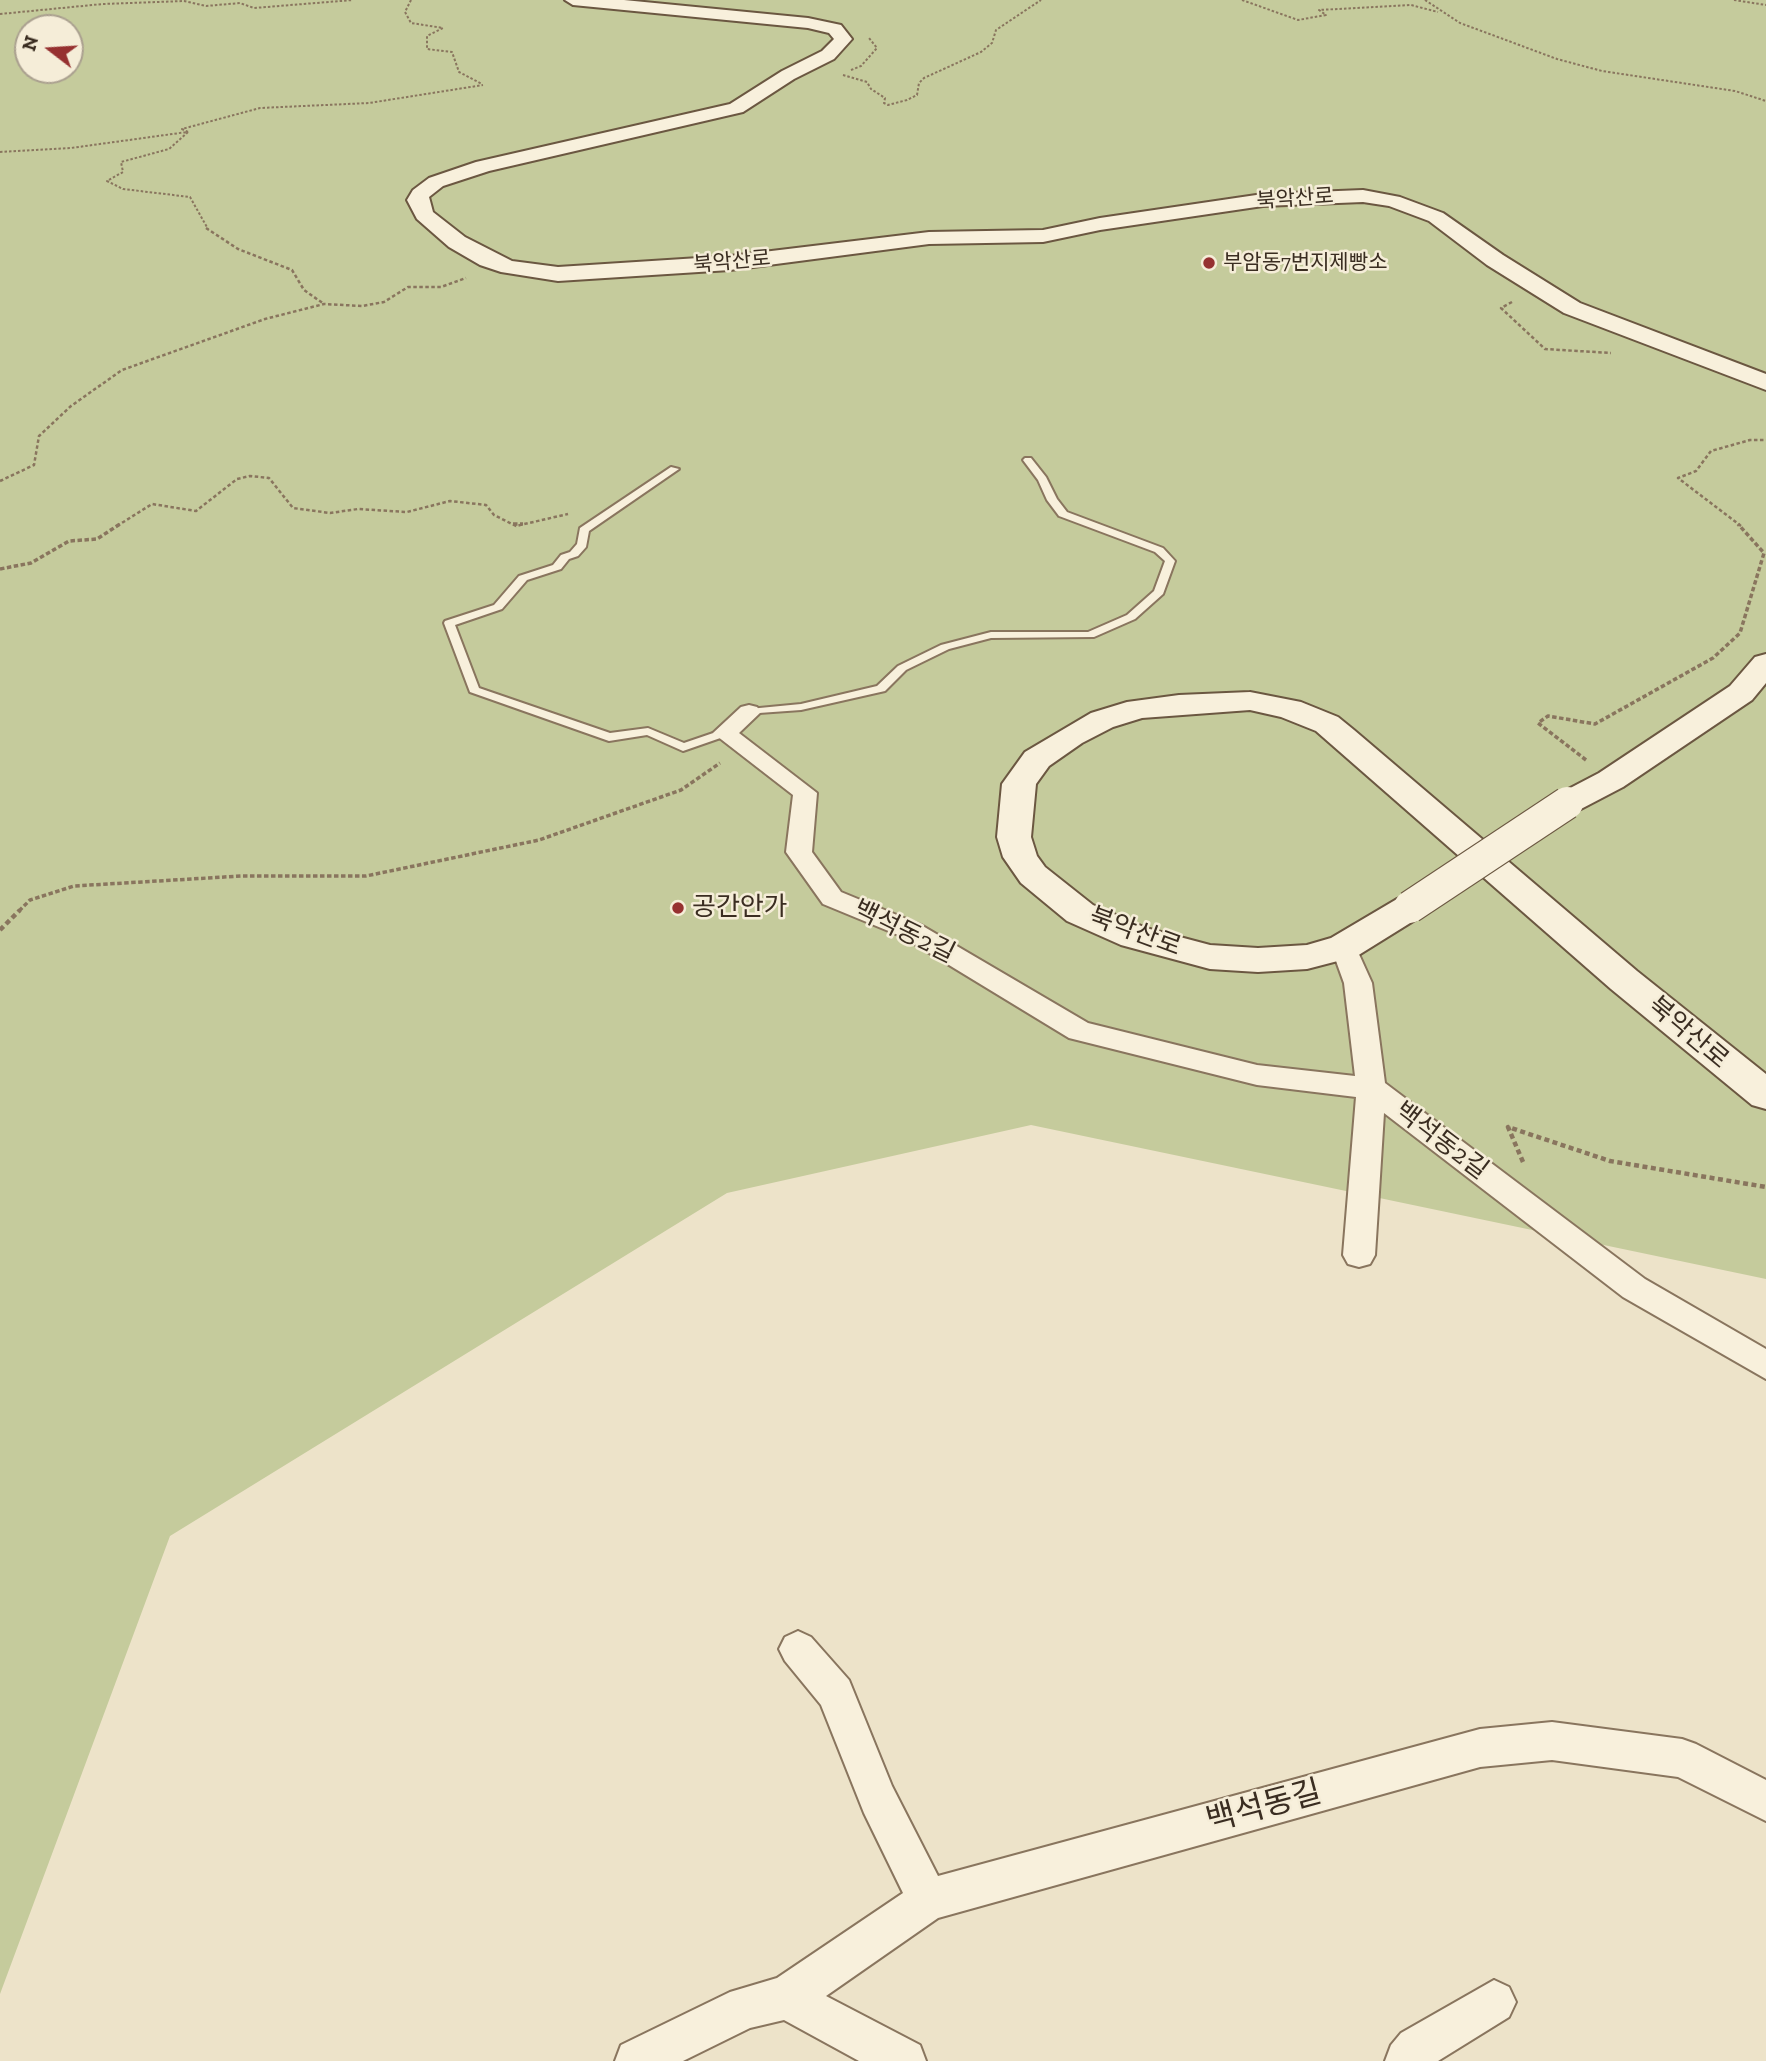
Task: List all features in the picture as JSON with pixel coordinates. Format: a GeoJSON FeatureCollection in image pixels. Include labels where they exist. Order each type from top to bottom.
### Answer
{"type":"FeatureCollection","features":[{"type":"Feature","properties":{"kind":"street","name":"북악산로"},"geometry":{"type":"LineString","coordinates":[[573,0],[808,23],[835,29],[844,39],[828,55],[788,75],[736,108],[483,166],[436,182],[420,194],[417,200],[424,215],[471,251],[509,267],[584,274],[792,257],[929,238],[1043,236],[1100,224],[1236,204],[1339,195],[1376,198],[1419,209],[1453,227],[1515,273],[1572,308],[1766,383]]}},
{"type":"Feature","properties":{"kind":"street","name":"북악산로"},"geometry":{"type":"LineString","coordinates":[[1766,663],[1741,693],[1611,780],[1567,803],[1410,907],[1344,947],[1307,957],[1258,960],[1210,957],[1170,948],[1106,927],[1055,895],[1033,876],[1020,856],[1014,837],[1015,802],[1019,784],[1037,759],[1071,736],[1102,720],[1138,709],[1250,701],[1302,714],[1327,724],[1376,763],[1625,980],[1766,1095]]}},
{"type":"Feature","properties":{"kind":"street"},"geometry":{"type":"LineString","coordinates":[[734,740],[749,712]]}},
{"type":"Feature","properties":{"kind":"street","name":"백석동2길"},"geometry":{"type":"LineString","coordinates":[[734,740],[805,793],[799,852],[832,898],[912,931],[1079,1031],[1257,1076],[1371,1088],[1634,1288],[1766,1365]]}},
{"type":"Feature","properties":{"kind":"street"},"geometry":{"type":"LineString","coordinates":[[1344,947],[1358,983],[1371,1088],[1359,1255]]}},
{"type":"Feature","properties":{"kind":"street"},"geometry":{"type":"LineString","coordinates":[[798,1649],[835,1693],[878,1799],[928,1900]]}},
{"type":"Feature","properties":{"kind":"street","name":"백석동길"},"geometry":{"type":"LineString","coordinates":[[637,2061],[745,2007],[786,1998],[928,1900],[1480,1748],[1552,1741],[1682,1758],[1766,1801]]}},
{"type":"Feature","properties":{"kind":"street"},"geometry":{"type":"LineString","coordinates":[[786,1998],[904,2061]]}},
{"type":"Feature","properties":{"kind":"street"},"geometry":{"type":"LineString","coordinates":[[1407,2061],[1417,2049],[1494,2002]]}},
{"type":"Feature","properties":{"kind":"lane"},"geometry":{"type":"LineString","coordinates":[[749,712],[801,707],[881,690],[902,668],[944,647],[991,635],[1090,635],[1131,617],[1158,592],[1170,561],[1159,550],[1063,513],[1028,460]]}},
{"type":"Feature","properties":{"kind":"lane"},"geometry":{"type":"LineString","coordinates":[[674,469],[584,530],[582,545],[574,554],[565,557],[557,567],[523,578],[498,607],[449,623],[474,690],[609,737],[648,731],[682,747],[734,740]]}},
{"type":"Feature","properties":{"kind":"path"},"geometry":{"type":"LineString","coordinates":[[0,14],[170,1],[206,6],[240,3],[254,8],[353,0]]}},
{"type":"Feature","properties":{"kind":"path"},"geometry":{"type":"LineString","coordinates":[[188,131],[182,129],[260,108],[369,103],[483,85],[459,72],[452,52],[427,49],[426,36],[443,28],[411,23],[405,12],[411,0]]}},
{"type":"Feature","properties":{"kind":"path"},"geometry":{"type":"LineString","coordinates":[[1242,0],[1298,20],[1326,15],[1320,10],[1411,5],[1441,13]]}},
{"type":"Feature","properties":{"kind":"path"},"geometry":{"type":"LineString","coordinates":[[1425,0],[1460,23],[1558,60],[1601,71],[1735,91],[1766,101]]}},
{"type":"Feature","properties":{"kind":"path"},"geometry":{"type":"LineString","coordinates":[[1734,0],[1766,5]]}},
{"type":"Feature","properties":{"kind":"path"},"geometry":{"type":"LineString","coordinates":[[0,152],[71,148],[188,131]]}},
{"type":"Feature","properties":{"kind":"path"},"geometry":{"type":"LineString","coordinates":[[188,131],[169,149],[121,162],[123,172],[107,181],[123,189],[190,197],[205,228],[238,249],[292,270],[304,290],[324,304]]}},
{"type":"Feature","properties":{"kind":"path"},"geometry":{"type":"LineString","coordinates":[[1515,273],[1518,298],[1502,308],[1545,349]]}},
{"type":"Feature","properties":{"kind":"path"},"geometry":{"type":"LineString","coordinates":[[0,481],[34,465],[39,436],[71,406],[122,370],[265,319],[324,304],[362,306],[384,302],[408,287],[441,287]]}},
{"type":"Feature","properties":{"kind":"path"},"geometry":{"type":"LineString","coordinates":[[1561,741],[1538,723],[1548,716],[1595,724],[1713,658],[1740,633],[1764,553],[1742,527],[1678,478],[1696,471],[1711,451],[1750,440],[1766,440]]}},
{"type":"Feature","properties":{"kind":"path"},"geometry":{"type":"LineString","coordinates":[[0,569],[31,563],[69,541],[97,539],[152,504],[164,503],[197,511],[237,479],[250,476],[269,478],[293,508],[330,513],[358,509],[407,512],[450,501],[486,505],[494,515],[516,526],[565,513],[604,516]]}},
{"type":"Feature","properties":{"kind":"path"},"geometry":{"type":"LineString","coordinates":[[0,930],[30,900],[74,886],[241,876],[366,876],[539,840],[681,790],[734,740]]}},
{"type":"Feature","properties":{"kind":"path"},"geometry":{"type":"LineString","coordinates":[[1511,1156],[1523,1162],[1508,1127],[1610,1161],[1766,1187]]}},
{"type":"Feature","properties":{"kind":"green space"},"geometry":{"type":"Polygon","coordinates":[[[0,0],[1766,0],[1766,1279],[1031,1125],[727,1193],[170,1536],[0,1994],[0,0]]]}},
{"type":"Feature","properties":{"kind":"place","name":"부암동7번지제빵소"},"geometry":{"type":"Point","coordinates":[1209,263]}},
{"type":"Feature","properties":{"kind":"place","name":"공간안가"},"geometry":{"type":"Point","coordinates":[678,908]}}]}
